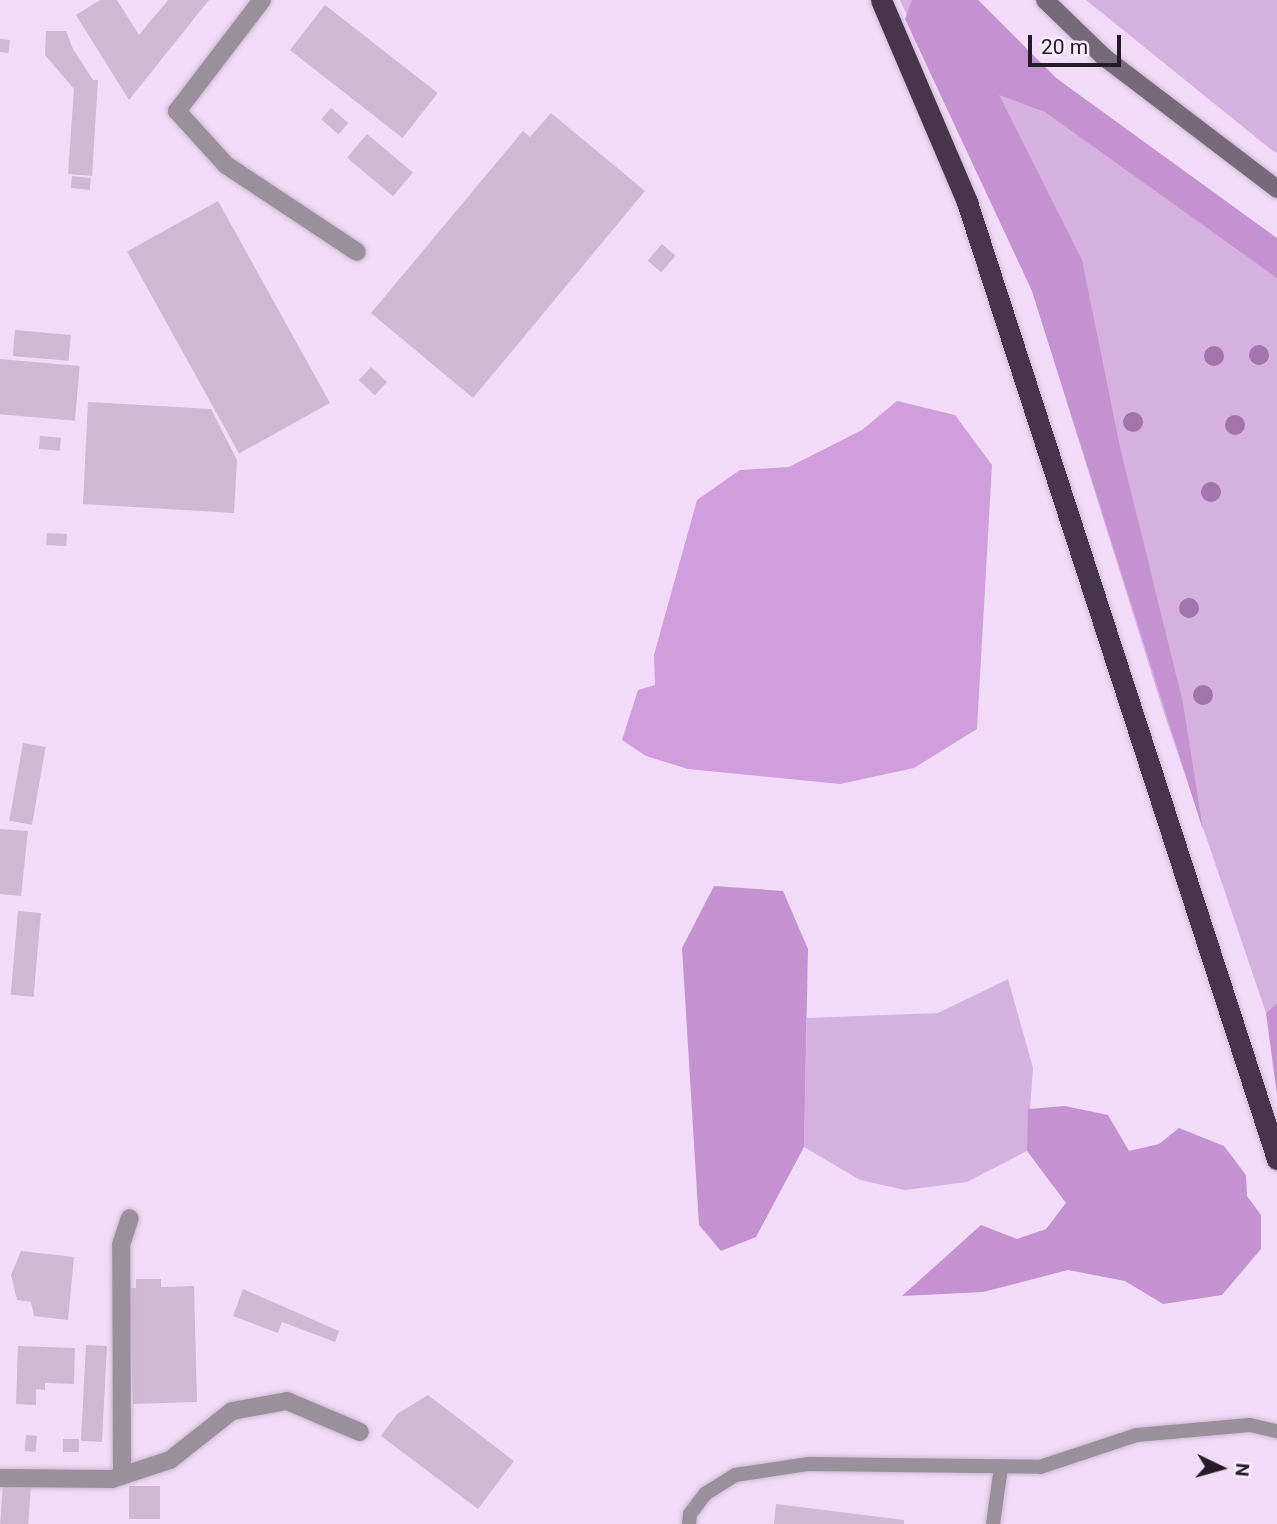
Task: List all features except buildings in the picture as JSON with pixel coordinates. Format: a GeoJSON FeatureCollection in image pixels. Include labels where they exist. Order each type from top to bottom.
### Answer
{"type":"FeatureCollection","features":[{"type":"Feature","properties":{"kind":"highway"},"geometry":{"type":"LineString","coordinates":[[881,0],[967,202],[1277,1159]]}},
{"type":"Feature","properties":{"kind":"main road"},"geometry":{"type":"LineString","coordinates":[[1045,0],[1104,57],[1277,189]]}},
{"type":"Feature","properties":{"kind":"street"},"geometry":{"type":"LineString","coordinates":[[262,0],[177,111],[226,165],[357,252]]}},
{"type":"Feature","properties":{"kind":"street"},"geometry":{"type":"LineString","coordinates":[[122,1476],[121,1245],[130,1218]]}},
{"type":"Feature","properties":{"kind":"street"},"geometry":{"type":"LineString","coordinates":[[0,1478],[122,1476],[170,1460],[232,1411],[287,1401],[360,1432]]}},
{"type":"Feature","properties":{"kind":"lane"},"geometry":{"type":"LineString","coordinates":[[689,1524],[690,1514],[705,1494],[735,1475],[809,1464],[1040,1467],[1137,1435],[1250,1425],[1277,1431]]}},
{"type":"Feature","properties":{"kind":"lane"},"geometry":{"type":"LineString","coordinates":[[993,1524],[1001,1467]]}},
{"type":"Feature","properties":{"kind":"shaded area"},"geometry":{"type":"Polygon","coordinates":[[[900,0],[978,0],[1056,78],[1277,240],[1277,1003],[1266,1013],[1163,710],[1032,291],[900,0]]]}},
{"type":"Feature","properties":{"kind":"shaded area"},"geometry":{"type":"Polygon","coordinates":[[[912,0],[978,0],[1056,78],[1277,238],[1277,278],[1045,112],[999,95],[1082,260],[1120,447],[1183,703],[1203,830],[1032,291],[905,19],[912,0]]]}},
{"type":"Feature","properties":{"kind":"shaded area"},"geometry":{"type":"Polygon","coordinates":[[[1086,0],[1277,0],[1277,153],[1273,151],[1086,0]]]}},
{"type":"Feature","properties":{"kind":"shaded area"},"geometry":{"type":"Polygon","coordinates":[[[897,401],[955,415],[992,465],[977,729],[914,768],[840,784],[688,769],[646,756],[622,740],[638,690],[655,685],[654,655],[697,500],[740,470],[789,467],[862,430],[897,401]]]}},
{"type":"Feature","properties":{"kind":"shaded area"},"geometry":{"type":"Polygon","coordinates":[[[714,886],[783,891],[808,949],[804,1147],[756,1237],[721,1251],[699,1225],[682,948],[714,886]]]}},
{"type":"Feature","properties":{"kind":"shaded area"},"geometry":{"type":"Polygon","coordinates":[[[1008,979],[1033,1068],[1027,1151],[967,1182],[905,1190],[860,1180],[804,1147],[807,1018],[938,1013],[1008,979]]]}},
{"type":"Feature","properties":{"kind":"shaded area"},"geometry":{"type":"Polygon","coordinates":[[[1277,1003],[1277,1095],[1266,1013],[1277,1003]]]}},
{"type":"Feature","properties":{"kind":"shaded area"},"geometry":{"type":"Polygon","coordinates":[[[1065,1106],[1108,1115],[1129,1151],[1159,1144],[1179,1128],[1224,1146],[1246,1175],[1247,1196],[1261,1215],[1261,1249],[1222,1295],[1163,1304],[1125,1281],[1068,1270],[983,1292],[902,1296],[981,1225],[1017,1239],[1046,1229],[1066,1203],[1027,1151],[1028,1109],[1065,1106]]]}}]}
